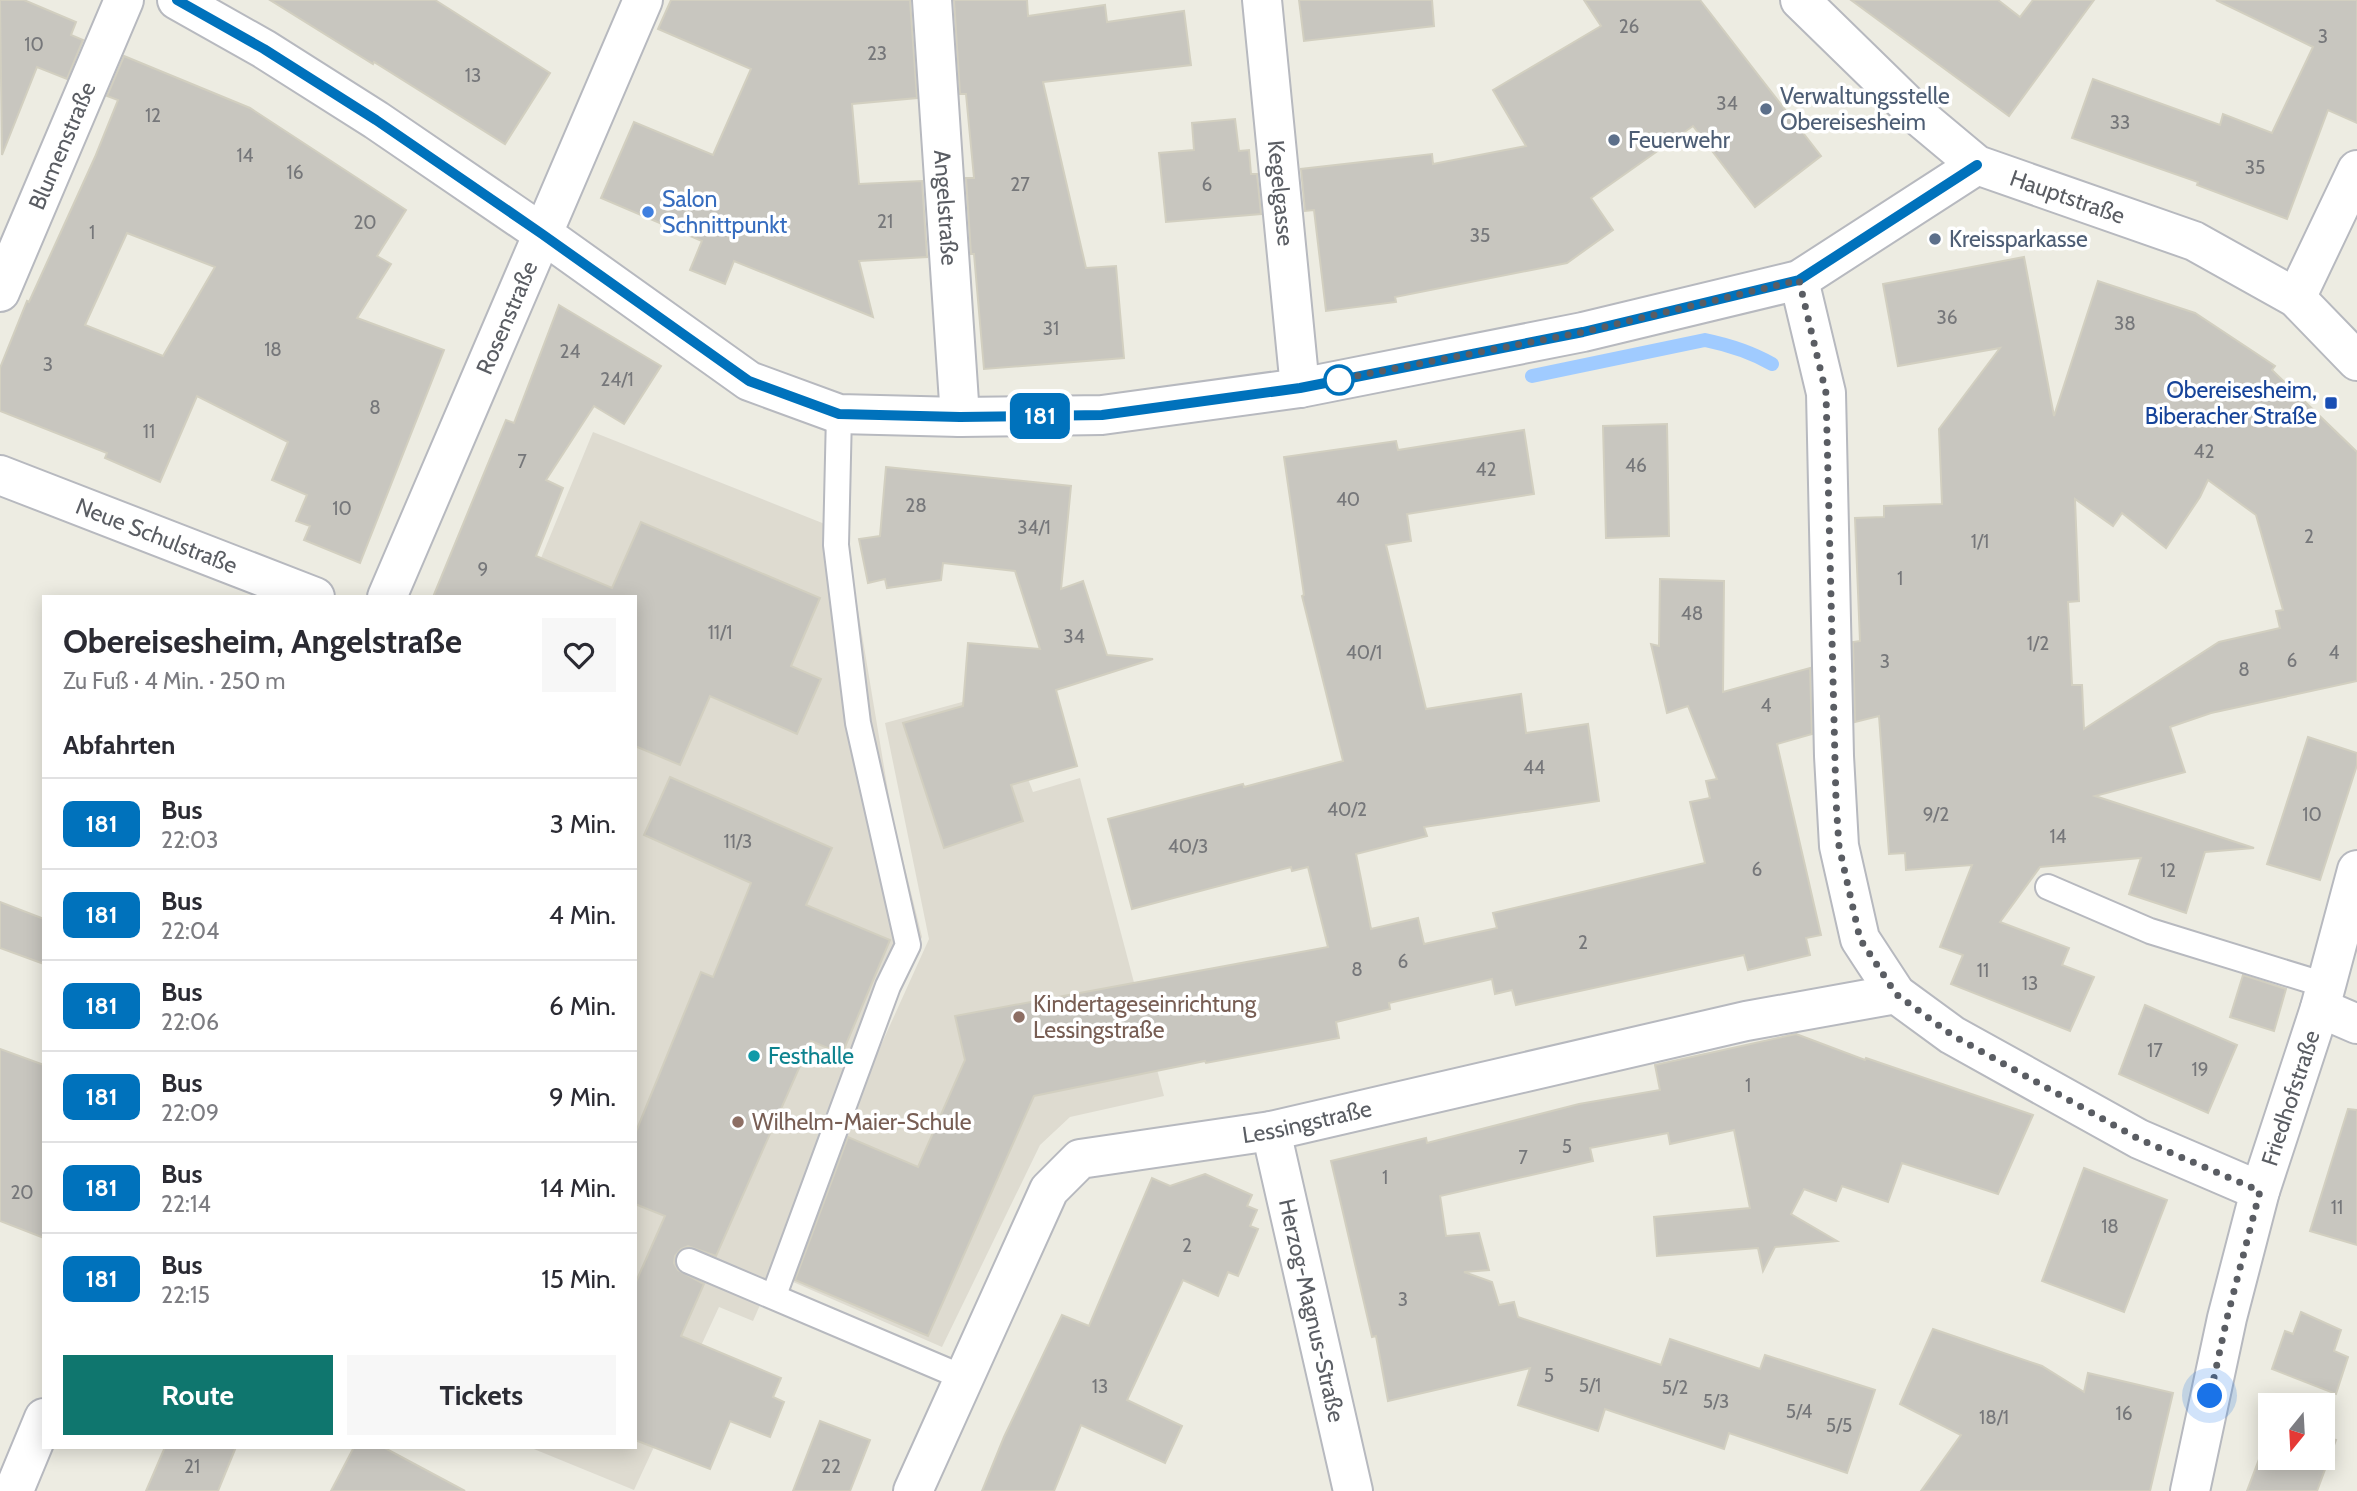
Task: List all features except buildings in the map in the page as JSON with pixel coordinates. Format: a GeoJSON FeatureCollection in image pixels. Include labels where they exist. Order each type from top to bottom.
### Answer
{"type":"FeatureCollection","features":[{"type":"Feature","properties":{"kind":"street","name":"Blumenstraße"},"geometry":{"type":"LineString","coordinates":[[0,292],[124,0]]}},
{"type":"Feature","properties":{"kind":"street"},"geometry":{"type":"LineString","coordinates":[[177,0],[264,49],[365,113],[749,381],[839,414],[960,417],[1102,415],[1300,388],[1583,332],[1799,280],[1977,165]]}},
{"type":"Feature","properties":{"kind":"street","name":"Rosenstraße"},"geometry":{"type":"LineString","coordinates":[[388,595],[643,0]]}},
{"type":"Feature","properties":{"kind":"street","name":"Angelstraße"},"geometry":{"type":"LineString","coordinates":[[932,0],[960,417]]}},
{"type":"Feature","properties":{"kind":"street","name":"Kegelgasse"},"geometry":{"type":"LineString","coordinates":[[1262,0],[1300,388]]}},
{"type":"Feature","properties":{"kind":"street","name":"Hauptstraße"},"geometry":{"type":"LineString","coordinates":[[1812,4],[1922,119],[1977,165],[2194,241],[2296,298],[2357,360]]}},
{"type":"Feature","properties":{"kind":"street"},"geometry":{"type":"LineString","coordinates":[[2296,298],[2357,170]]}},
{"type":"Feature","properties":{"kind":"street"},"geometry":{"type":"LineString","coordinates":[[1799,280],[1826,393],[1834,756],[1839,846],[1860,939],[1896,994],[1952,1035],[2139,1139],[2260,1191]]}},
{"type":"Feature","properties":{"kind":"street","name":"Neue Schulstraße"},"geometry":{"type":"LineString","coordinates":[[0,475],[310,595]]}},
{"type":"Feature","properties":{"kind":"street","name":"Friedhofstraße"},"geometry":{"type":"LineString","coordinates":[[2190,1491],[2227,1318],[2260,1191],[2322,996],[2357,870]]}},
{"type":"Feature","properties":{"kind":"street","name":"Lessingstraße"},"geometry":{"type":"LineString","coordinates":[[913,1491],[962,1377],[1049,1190],[1080,1159],[1271,1131],[1746,1021],[1896,994]]}},
{"type":"Feature","properties":{"kind":"street"},"geometry":{"type":"LineString","coordinates":[[2322,996],[2357,1024]]}},
{"type":"Feature","properties":{"kind":"street","name":"Herzog-Magnus-Straße"},"geometry":{"type":"LineString","coordinates":[[1271,1131],[1353,1491]]}},
{"type":"Feature","properties":{"kind":"street"},"geometry":{"type":"LineString","coordinates":[[12,1487],[42,1422]]}},
{"type":"Feature","properties":{"kind":"lane"},"geometry":{"type":"LineString","coordinates":[[774,1295],[888,986],[908,945],[859,723],[836,545],[839,414]]}},
{"type":"Feature","properties":{"kind":"lane"},"geometry":{"type":"LineString","coordinates":[[2048,887],[2150,931],[2322,996]]}},
{"type":"Feature","properties":{"kind":"lane"},"geometry":{"type":"LineString","coordinates":[[689,1261],[962,1377]]}},
{"type":"Feature","properties":{"kind":"shaded area","name":"Wilhelm-Maier-Schule"},"geometry":{"type":"Polygon","coordinates":[[[593,432],[845,532],[892,815],[922,937],[753,1321],[719,1307],[634,1490],[534,1449],[637,1449],[637,595],[526,595],[593,432]]]}},
{"type":"Feature","properties":{"kind":"shaded area","name":"Kindertageseinrichtung Lessingstraße"},"geometry":{"type":"Polygon","coordinates":[[[995,693],[1033,792],[1080,778],[1164,1096],[1070,1117],[1040,1145],[942,1347],[777,1275],[929,939],[885,723],[995,693]]]}},
{"type":"Feature","properties":{"kind":"waterway"},"geometry":{"type":"LineString","coordinates":[[1532,376],[1705,340],[1740,349],[1772,364]]}},
{"type":"Feature","properties":{"kind":"bus line","name":"181"},"geometry":{"type":"LineString","coordinates":[[177,0],[264,49],[376,120],[749,381],[839,414],[960,417],[1102,415],[1300,388],[1583,332],[1799,280],[1977,165]]}},
{"type":"Feature","properties":{"kind":"place","name":"Verwaltungsstelle Obereisesheim"},"geometry":{"type":"Point","coordinates":[1766,109]}},
{"type":"Feature","properties":{"kind":"place","name":"Feuerwehr"},"geometry":{"type":"Point","coordinates":[1614,140]}},
{"type":"Feature","properties":{"kind":"place","name":"Salon Schnittpunkt"},"geometry":{"type":"Point","coordinates":[648,212]}},
{"type":"Feature","properties":{"kind":"place","name":"Kreissparkasse"},"geometry":{"type":"Point","coordinates":[1935,239]}},
{"type":"Feature","properties":{"kind":"place","name":"Obereisesheim, Biberacher Straße"},"geometry":{"type":"Point","coordinates":[2331,403]}},
{"type":"Feature","properties":{"kind":"place","name":"Kindertageseinrichtung Lessingstraße"},"geometry":{"type":"Point","coordinates":[1019,1017]}},
{"type":"Feature","properties":{"kind":"place","name":"Festhalle"},"geometry":{"type":"Point","coordinates":[754,1056]}},
{"type":"Feature","properties":{"kind":"place","name":"Wilhelm-Maier-Schule"},"geometry":{"type":"Point","coordinates":[738,1122]}},
{"type":"Feature","properties":{"kind":"route"},"geometry":{"type":"LineString","coordinates":[[1339,380],[1336,380],[1583,332],[1799,280],[1826,393],[1836,801],[1839,846],[1860,939],[1896,994],[1952,1035],[2139,1139],[2260,1191],[2210,1396]]}}]}
